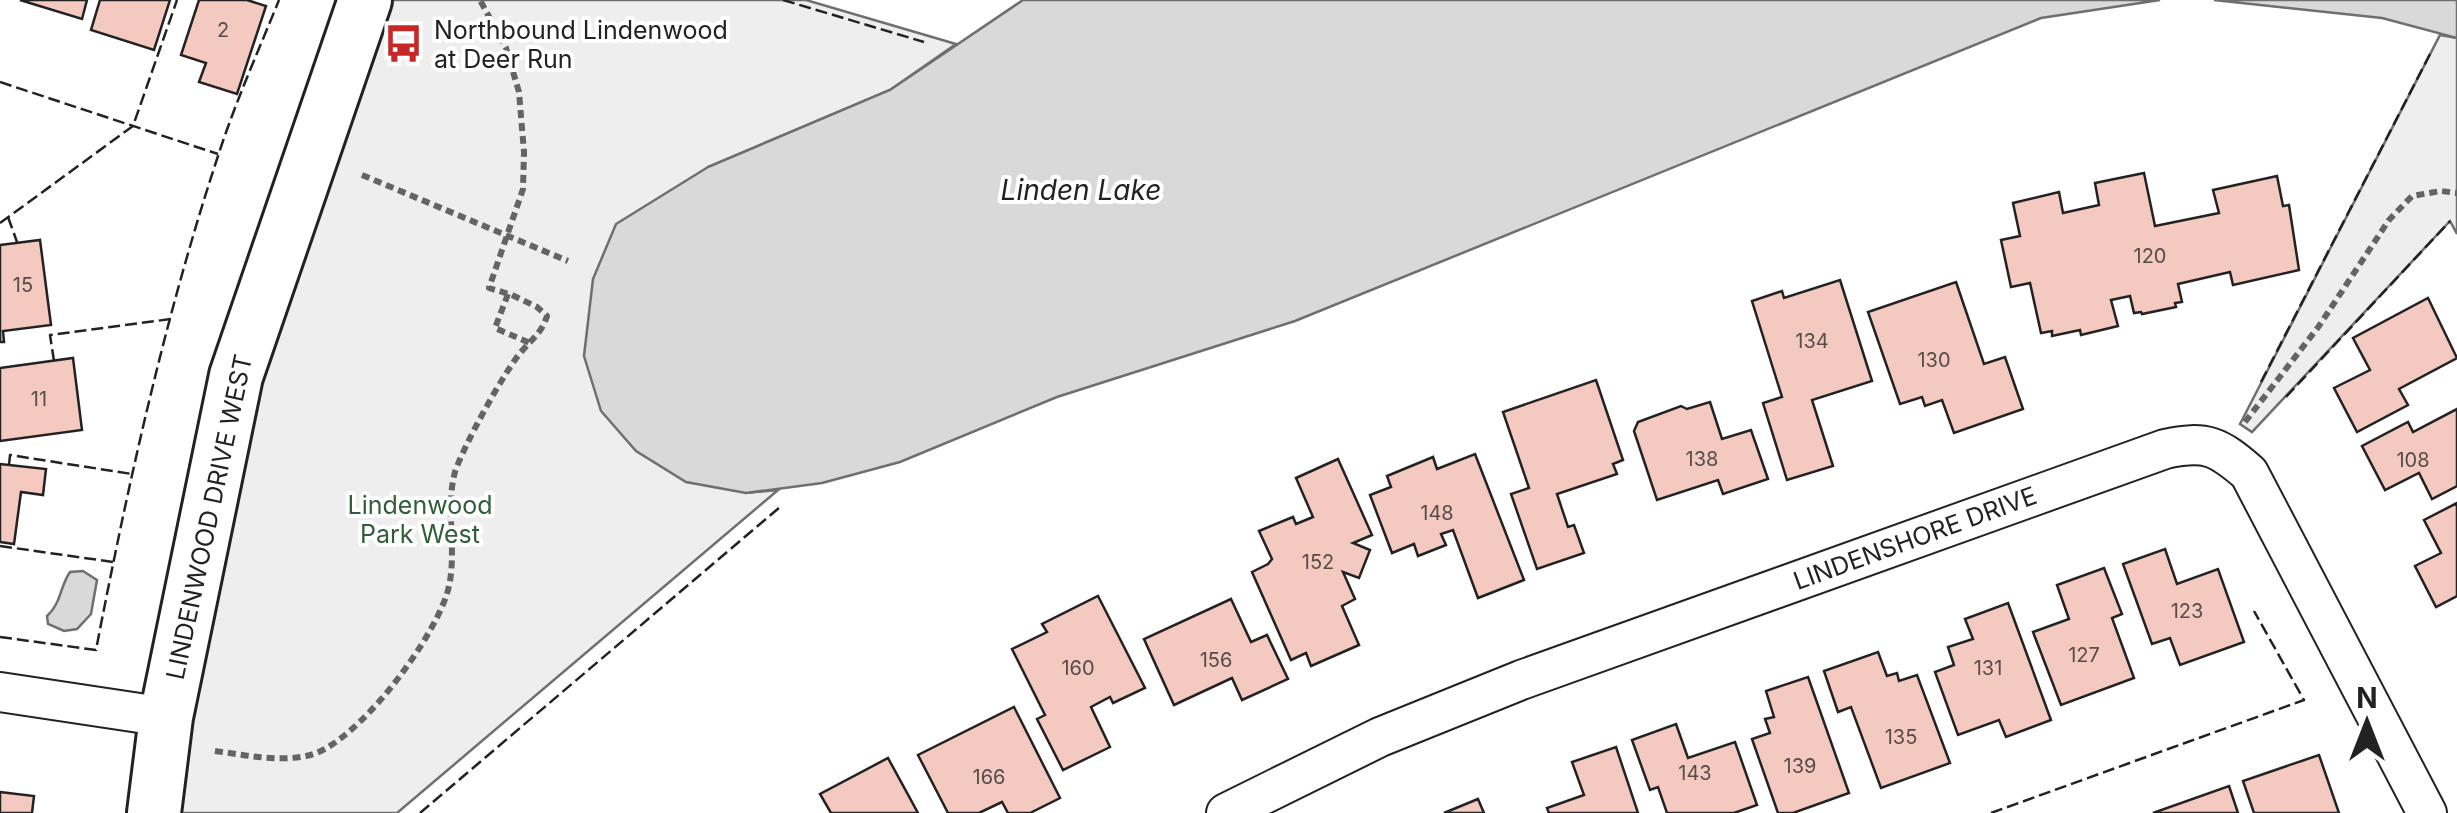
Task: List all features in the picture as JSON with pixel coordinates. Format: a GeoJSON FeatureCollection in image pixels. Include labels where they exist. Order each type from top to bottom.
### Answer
{"type":"FeatureCollection","features":[{"type":"Feature","properties":{"kind":"street","name":"LINDENWOOD DRIVE WEST"},"geometry":{"type":"LineString","coordinates":[[154,813],[166,716],[236,376],[365,0]]}},
{"type":"Feature","properties":{"kind":"street","name":"LINDENSHORE DRIVE"},"geometry":{"type":"LineString","coordinates":[[1226,813],[1380,737],[1521,680],[2165,449],[2194,443],[2223,450]]}},
{"type":"Feature","properties":{"kind":"street"},"geometry":{"type":"LineString","coordinates":[[2223,450],[2250,473],[2427,813]]}},
{"type":"Feature","properties":{"kind":"street"},"geometry":{"type":"LineString","coordinates":[[0,692],[166,716]]}},
{"type":"Feature","properties":{"kind":"path"},"geometry":{"type":"LineString","coordinates":[[215,752],[268,758],[308,756],[334,745],[353,731],[424,642],[449,587],[454,475],[466,445],[520,352],[542,333],[547,316],[537,307],[489,288],[523,189],[524,152],[519,92],[506,48],[480,0]]}},
{"type":"Feature","properties":{"kind":"path"},"geometry":{"type":"LineString","coordinates":[[362,176],[568,261]]}},
{"type":"Feature","properties":{"kind":"path"},"geometry":{"type":"LineString","coordinates":[[2223,450],[2320,326],[2389,220],[2412,196],[2441,191],[2457,193]]}},
{"type":"Feature","properties":{"kind":"path"},"geometry":{"type":"LineString","coordinates":[[508,294],[495,328],[531,343]]}},
{"type":"Feature","properties":{"kind":"green space","name":"Lindenwood Park West"},"geometry":{"type":"Polygon","coordinates":[[[365,0],[806,0],[956,44],[890,90],[708,167],[746,493],[778,490],[397,813],[154,813],[166,717],[365,0]]]}},
{"type":"Feature","properties":{"kind":"green space"},"geometry":{"type":"Polygon","coordinates":[[[2440,35],[2457,38],[2457,234],[2450,221],[2252,432],[2240,424],[2440,35]]]}},
{"type":"Feature","properties":{"kind":"water","name":"Linden Lake"},"geometry":{"type":"Polygon","coordinates":[[[1023,0],[2160,0],[2041,18],[1295,321],[1057,397],[900,462],[822,483],[746,493],[686,482],[636,451],[601,411],[584,356],[593,279],[616,224],[708,167],[890,90],[1023,0]]]}},
{"type":"Feature","properties":{"kind":"water"},"geometry":{"type":"Polygon","coordinates":[[[2214,0],[2457,0],[2457,38],[2382,18],[2214,0]]]}},
{"type":"Feature","properties":{"kind":"water"},"geometry":{"type":"Polygon","coordinates":[[[83,571],[97,580],[91,614],[77,629],[64,631],[48,624],[47,616],[70,572],[83,571]]]}},
{"type":"Feature","properties":{"kind":"building"},"geometry":{"type":"Polygon","coordinates":[[[20,0],[87,0],[82,19],[20,0]]]}},
{"type":"Feature","properties":{"kind":"building"},"geometry":{"type":"Polygon","coordinates":[[[100,0],[170,0],[154,50],[91,30],[100,0]]]}},
{"type":"Feature","properties":{"kind":"building"},"geometry":{"type":"Polygon","coordinates":[[[199,0],[247,0],[266,6],[237,94],[199,82],[206,63],[181,55],[199,0]]]}},
{"type":"Feature","properties":{"kind":"building"},"geometry":{"type":"Polygon","coordinates":[[[2144,173],[2155,226],[2219,213],[2213,190],[2277,176],[2283,206],[2289,205],[2299,270],[2233,285],[2230,272],[2178,284],[2182,302],[2175,303],[2176,307],[2142,314],[2134,313],[2130,296],[2111,300],[2118,326],[2081,335],[2080,330],[2052,336],[2052,331],[2041,333],[2030,283],[2011,287],[2001,240],[2020,236],[2013,203],[2059,192],[2063,213],[2099,205],[2095,183],[2144,173]]]}},
{"type":"Feature","properties":{"kind":"building"},"geometry":{"type":"Polygon","coordinates":[[[40,240],[51,325],[3,331],[4,342],[0,342],[0,245],[40,240]]]}},
{"type":"Feature","properties":{"kind":"building"},"geometry":{"type":"Polygon","coordinates":[[[1840,280],[1872,381],[1812,400],[1833,466],[1787,480],[1763,403],[1782,397],[1752,301],[1782,291],[1784,298],[1840,280]]]}},
{"type":"Feature","properties":{"kind":"building"},"geometry":{"type":"Polygon","coordinates":[[[1956,282],[1984,364],[2005,357],[2023,409],[1954,433],[1942,400],[1925,406],[1922,397],[1900,404],[1868,312],[1956,282]]]}},
{"type":"Feature","properties":{"kind":"building"},"geometry":{"type":"Polygon","coordinates":[[[2428,298],[2457,358],[2399,389],[2408,405],[2357,432],[2334,388],[2370,370],[2353,338],[2428,298]]]}},
{"type":"Feature","properties":{"kind":"building"},"geometry":{"type":"Polygon","coordinates":[[[73,358],[82,430],[0,441],[0,368],[73,358]]]}},
{"type":"Feature","properties":{"kind":"building"},"geometry":{"type":"Polygon","coordinates":[[[1596,380],[1623,460],[1613,464],[1617,474],[1557,494],[1568,527],[1574,525],[1584,553],[1537,569],[1511,494],[1529,488],[1503,412],[1596,380]]]}},
{"type":"Feature","properties":{"kind":"building"},"geometry":{"type":"Polygon","coordinates":[[[1710,402],[1722,439],[1751,430],[1768,479],[1723,494],[1718,480],[1657,500],[1634,431],[1638,422],[1681,406],[1687,409],[1710,402]]]}},
{"type":"Feature","properties":{"kind":"building"},"geometry":{"type":"Polygon","coordinates":[[[2457,409],[2457,486],[2432,499],[2419,473],[2385,490],[2362,446],[2408,422],[2413,432],[2457,409]]]}},
{"type":"Feature","properties":{"kind":"building"},"geometry":{"type":"Polygon","coordinates":[[[1475,454],[1524,580],[1478,598],[1453,530],[1441,534],[1446,545],[1418,556],[1414,544],[1392,553],[1370,495],[1391,487],[1387,476],[1433,457],[1437,469],[1475,454]]]}},
{"type":"Feature","properties":{"kind":"building"},"geometry":{"type":"Polygon","coordinates":[[[1338,459],[1372,535],[1353,543],[1370,550],[1359,578],[1343,572],[1355,599],[1342,606],[1359,645],[1311,666],[1306,653],[1291,660],[1252,572],[1272,559],[1259,531],[1293,517],[1296,524],[1313,517],[1296,478],[1338,459]]]}},
{"type":"Feature","properties":{"kind":"building"},"geometry":{"type":"Polygon","coordinates":[[[0,464],[46,469],[43,495],[21,492],[14,544],[0,542],[0,464]]]}},
{"type":"Feature","properties":{"kind":"building"},"geometry":{"type":"Polygon","coordinates":[[[2457,503],[2457,596],[2436,607],[2415,566],[2441,553],[2424,520],[2457,503]]]}},
{"type":"Feature","properties":{"kind":"building"},"geometry":{"type":"Polygon","coordinates":[[[2165,549],[2177,584],[2218,569],[2244,642],[2180,665],[2170,638],[2152,644],[2123,564],[2165,549]]]}},
{"type":"Feature","properties":{"kind":"building"},"geometry":{"type":"Polygon","coordinates":[[[2104,568],[2122,614],[2112,618],[2134,678],[2061,705],[2033,632],[2069,619],[2057,585],[2104,568]]]}},
{"type":"Feature","properties":{"kind":"building"},"geometry":{"type":"Polygon","coordinates":[[[1098,596],[1145,688],[1113,703],[1110,697],[1091,707],[1110,747],[1063,770],[1037,719],[1045,715],[1012,649],[1047,632],[1042,624],[1098,596]]]}},
{"type":"Feature","properties":{"kind":"building"},"geometry":{"type":"Polygon","coordinates":[[[1231,599],[1251,642],[1267,635],[1288,679],[1242,700],[1232,678],[1174,705],[1144,639],[1231,599]]]}},
{"type":"Feature","properties":{"kind":"building"},"geometry":{"type":"Polygon","coordinates":[[[2008,603],[2051,720],[2006,737],[1999,720],[1958,735],[1935,672],[1954,665],[1948,647],[1973,639],[1965,619],[2008,603]]]}},
{"type":"Feature","properties":{"kind":"building"},"geometry":{"type":"Polygon","coordinates":[[[1878,652],[1887,676],[1897,673],[1899,681],[1917,675],[1950,763],[1881,788],[1851,707],[1838,712],[1824,671],[1878,652]]]}},
{"type":"Feature","properties":{"kind":"building"},"geometry":{"type":"Polygon","coordinates":[[[1808,677],[1849,793],[1793,813],[1778,813],[1752,739],[1770,733],[1765,719],[1774,717],[1766,691],[1808,677]]]}},
{"type":"Feature","properties":{"kind":"building"},"geometry":{"type":"Polygon","coordinates":[[[1014,707],[1060,798],[1030,813],[1008,813],[1002,802],[979,813],[948,813],[918,755],[1014,707]]]}},
{"type":"Feature","properties":{"kind":"building"},"geometry":{"type":"Polygon","coordinates":[[[1676,724],[1688,758],[1735,742],[1757,805],[1734,813],[1667,813],[1658,787],[1650,790],[1632,740],[1676,724]]]}},
{"type":"Feature","properties":{"kind":"building"},"geometry":{"type":"Polygon","coordinates":[[[1616,747],[1638,813],[1549,813],[1547,808],[1584,795],[1572,762],[1616,747]]]}},
{"type":"Feature","properties":{"kind":"building"},"geometry":{"type":"Polygon","coordinates":[[[2319,755],[2339,813],[2254,813],[2243,781],[2319,755]]]}},
{"type":"Feature","properties":{"kind":"building"},"geometry":{"type":"Polygon","coordinates":[[[888,758],[918,813],[831,813],[820,794],[888,758]]]}},
{"type":"Feature","properties":{"kind":"building"},"geometry":{"type":"Polygon","coordinates":[[[2229,786],[2238,813],[2153,813],[2229,786]]]}},
{"type":"Feature","properties":{"kind":"building"},"geometry":{"type":"Polygon","coordinates":[[[0,792],[34,796],[32,813],[0,813],[0,792]]]}},
{"type":"Feature","properties":{"kind":"building"},"geometry":{"type":"Polygon","coordinates":[[[1478,799],[1484,813],[1444,813],[1478,799]]]}},
{"type":"Feature","properties":{"kind":"fence"},"geometry":{"type":"LineString","coordinates":[[0,223],[133,126],[177,0]]}},
{"type":"Feature","properties":{"kind":"fence"},"geometry":{"type":"LineString","coordinates":[[0,637],[96,650],[135,463],[181,278],[225,136],[279,0]]}},
{"type":"Feature","properties":{"kind":"fence"},"geometry":{"type":"LineString","coordinates":[[783,0],[924,42]]}},
{"type":"Feature","properties":{"kind":"fence"},"geometry":{"type":"LineString","coordinates":[[2261,382],[2430,54]]}},
{"type":"Feature","properties":{"kind":"fence"},"geometry":{"type":"LineString","coordinates":[[0,82],[218,154]]}},
{"type":"Feature","properties":{"kind":"fence"},"geometry":{"type":"LineString","coordinates":[[8,217],[17,242]]}},
{"type":"Feature","properties":{"kind":"fence"},"geometry":{"type":"LineString","coordinates":[[2286,397],[2450,221]]}},
{"type":"Feature","properties":{"kind":"fence"},"geometry":{"type":"LineString","coordinates":[[54,361],[50,335],[171,319]]}},
{"type":"Feature","properties":{"kind":"fence"},"geometry":{"type":"LineString","coordinates":[[9,465],[10,455],[132,474]]}},
{"type":"Feature","properties":{"kind":"fence"},"geometry":{"type":"LineString","coordinates":[[420,813],[780,507]]}},
{"type":"Feature","properties":{"kind":"fence"},"geometry":{"type":"LineString","coordinates":[[0,546],[113,562]]}},
{"type":"Feature","properties":{"kind":"fence"},"geometry":{"type":"LineString","coordinates":[[1991,813],[2304,700],[2254,611]]}},
{"type":"Feature","properties":{"kind":"place","name":"Northbound Lindenwood at Deer Run"},"geometry":{"type":"Point","coordinates":[404,44]}}]}
